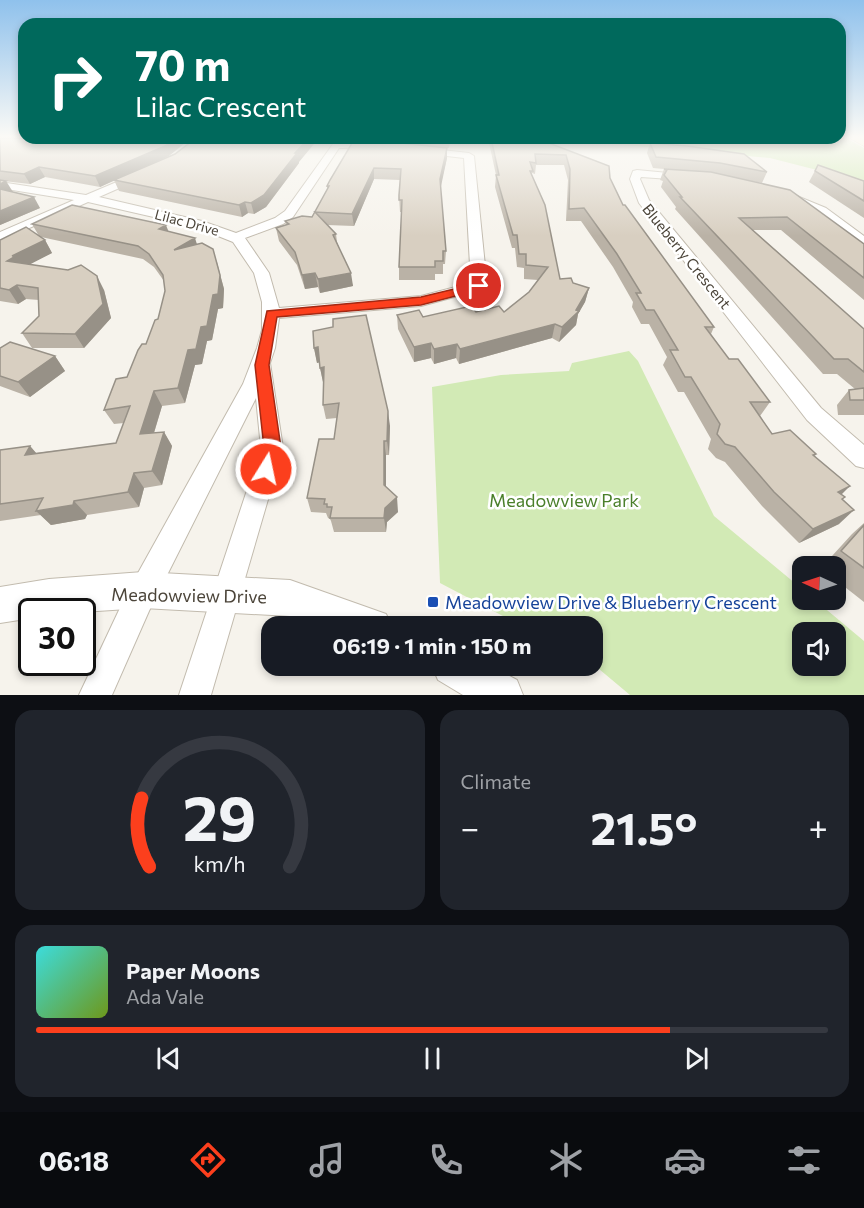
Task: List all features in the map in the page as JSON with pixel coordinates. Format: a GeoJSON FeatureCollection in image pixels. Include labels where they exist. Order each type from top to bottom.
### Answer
{"type":"FeatureCollection","features":[{"type":"Feature","properties":{"kind":"street"},"geometry":{"type":"LineString","coordinates":[[0,237],[151,170]]}},
{"type":"Feature","properties":{"kind":"street"},"geometry":{"type":"LineString","coordinates":[[236,237],[279,221],[289,214],[319,170]]}},
{"type":"Feature","properties":{"kind":"street"},"geometry":{"type":"LineString","coordinates":[[271,314],[421,301],[479,286],[470,170]]}},
{"type":"Feature","properties":{"kind":"street","name":"Blueberry Crescent"},"geometry":{"type":"LineString","coordinates":[[699,179],[656,173],[637,173],[635,179],[643,201],[814,414],[864,459]]}},
{"type":"Feature","properties":{"kind":"street","name":"Lilac Drive"},"geometry":{"type":"LineString","coordinates":[[0,185],[28,188],[180,219],[236,237],[251,254],[266,282],[271,314],[262,365],[272,448],[195,695]]}},
{"type":"Feature","properties":{"kind":"street"},"geometry":{"type":"LineString","coordinates":[[777,193],[822,211],[864,242]]}},
{"type":"Feature","properties":{"kind":"street","name":"Lilac Drive"},"geometry":{"type":"LineString","coordinates":[[95,695],[143,590],[262,365]]}},
{"type":"Feature","properties":{"kind":"street","name":"Meadowview Drive"},"geometry":{"type":"LineString","coordinates":[[0,605],[50,597],[143,590],[290,598],[342,616]]}},
{"type":"Feature","properties":{"kind":"street"},"geometry":{"type":"LineString","coordinates":[[469,676],[502,695]]}},
{"type":"Feature","properties":{"kind":"green space"},"geometry":{"type":"Polygon","coordinates":[[[819,170],[864,170],[864,182],[819,170]]]}},
{"type":"Feature","properties":{"kind":"green space","name":"Meadowview Park"},"geometry":{"type":"Polygon","coordinates":[[[629,351],[638,361],[714,516],[792,581],[792,610],[827,610],[841,622],[792,622],[792,676],[846,676],[846,626],[864,641],[864,695],[630,695],[603,672],[603,616],[503,616],[440,583],[432,387],[501,375],[569,371],[572,363],[629,351]]]}},
{"type":"Feature","properties":{"kind":"building"},"geometry":{"type":"Polygon","coordinates":[[[0,170],[32,170],[24,174],[0,170]]]}},
{"type":"Feature","properties":{"kind":"building"},"geometry":{"type":"Polygon","coordinates":[[[60,170],[108,170],[95,176],[60,170]]]}},
{"type":"Feature","properties":{"kind":"building"},"geometry":{"type":"Polygon","coordinates":[[[136,170],[283,170],[264,195],[251,203],[245,202],[239,205],[114,180],[136,170]]]}},
{"type":"Feature","properties":{"kind":"building"},"geometry":{"type":"Polygon","coordinates":[[[336,170],[373,170],[352,214],[315,212],[336,234],[333,235],[351,273],[318,279],[315,273],[302,275],[295,252],[276,228],[289,224],[285,221],[302,216],[312,217],[336,170]]]}},
{"type":"Feature","properties":{"kind":"building"},"geometry":{"type":"Polygon","coordinates":[[[401,170],[442,170],[440,179],[446,251],[443,251],[443,261],[435,261],[435,267],[399,267],[402,200],[399,200],[401,170]]]}},
{"type":"Feature","properties":{"kind":"building"},"geometry":{"type":"Polygon","coordinates":[[[498,170],[533,170],[530,171],[545,205],[560,279],[571,278],[573,283],[589,288],[576,310],[579,311],[562,327],[555,324],[460,349],[457,344],[434,349],[431,343],[414,347],[397,315],[419,310],[423,317],[471,306],[476,312],[499,306],[504,312],[529,292],[548,267],[526,265],[526,254],[519,254],[517,235],[513,235],[496,175],[499,175],[498,170]]]}},
{"type":"Feature","properties":{"kind":"building"},"geometry":{"type":"Polygon","coordinates":[[[570,170],[609,170],[610,178],[623,205],[714,327],[705,327],[729,359],[738,359],[770,402],[750,402],[772,434],[790,430],[816,454],[813,455],[850,486],[838,492],[845,497],[842,499],[854,510],[813,529],[774,492],[735,447],[725,444],[717,434],[720,424],[691,377],[685,377],[670,350],[678,350],[654,310],[646,310],[636,293],[641,293],[617,254],[584,208],[569,209],[570,170]]]}},
{"type":"Feature","properties":{"kind":"building"},"geometry":{"type":"Polygon","coordinates":[[[667,170],[711,172],[790,190],[864,244],[864,278],[787,217],[739,218],[864,329],[864,372],[848,359],[834,359],[680,197],[682,197],[664,175],[667,170]]]}},
{"type":"Feature","properties":{"kind":"building"},"geometry":{"type":"Polygon","coordinates":[[[834,170],[864,181],[864,201],[815,171],[834,170]]]}},
{"type":"Feature","properties":{"kind":"building"},"geometry":{"type":"Polygon","coordinates":[[[0,189],[34,197],[0,211],[0,189]]]}},
{"type":"Feature","properties":{"kind":"building"},"geometry":{"type":"Polygon","coordinates":[[[72,205],[166,225],[159,229],[195,238],[174,250],[202,243],[213,249],[220,275],[218,294],[213,295],[207,326],[201,327],[196,349],[188,350],[178,388],[154,391],[140,434],[164,432],[152,471],[134,473],[128,492],[74,501],[73,505],[36,511],[43,498],[0,504],[0,450],[30,446],[25,455],[116,443],[130,406],[104,410],[116,379],[127,377],[138,350],[142,344],[146,344],[155,320],[158,319],[165,291],[163,275],[149,254],[138,246],[32,224],[72,205]]]}},
{"type":"Feature","properties":{"kind":"building"},"geometry":{"type":"Polygon","coordinates":[[[26,227],[45,240],[12,256],[16,256],[7,261],[68,270],[81,265],[97,276],[103,304],[75,334],[22,333],[39,316],[38,288],[17,285],[9,290],[0,288],[0,240],[26,227]]]}},
{"type":"Feature","properties":{"kind":"building"},"geometry":{"type":"Polygon","coordinates":[[[366,315],[388,411],[387,441],[384,441],[384,485],[397,497],[385,508],[384,518],[330,518],[332,507],[324,504],[325,499],[307,498],[319,439],[334,439],[339,403],[323,405],[324,367],[320,368],[318,347],[314,348],[313,331],[333,327],[333,319],[366,315]]]}},
{"type":"Feature","properties":{"kind":"building"},"geometry":{"type":"Polygon","coordinates":[[[10,342],[55,356],[18,382],[0,376],[0,348],[10,342]]]}},
{"type":"Feature","properties":{"kind":"building"},"geometry":{"type":"Polygon","coordinates":[[[864,388],[864,400],[850,400],[849,390],[864,388]]]}},
{"type":"Feature","properties":{"kind":"building"},"geometry":{"type":"Polygon","coordinates":[[[864,525],[864,568],[841,551],[864,525]]]}},
{"type":"Feature","properties":{"kind":"place","name":"Meadowview Drive & Blueberry Crescent"},"geometry":{"type":"Point","coordinates":[433,602]}},
{"type":"Feature","properties":{"kind":"route"},"geometry":{"type":"LineString","coordinates":[[266,469],[272,448],[262,365],[271,314],[421,301],[479,286]]}}]}
